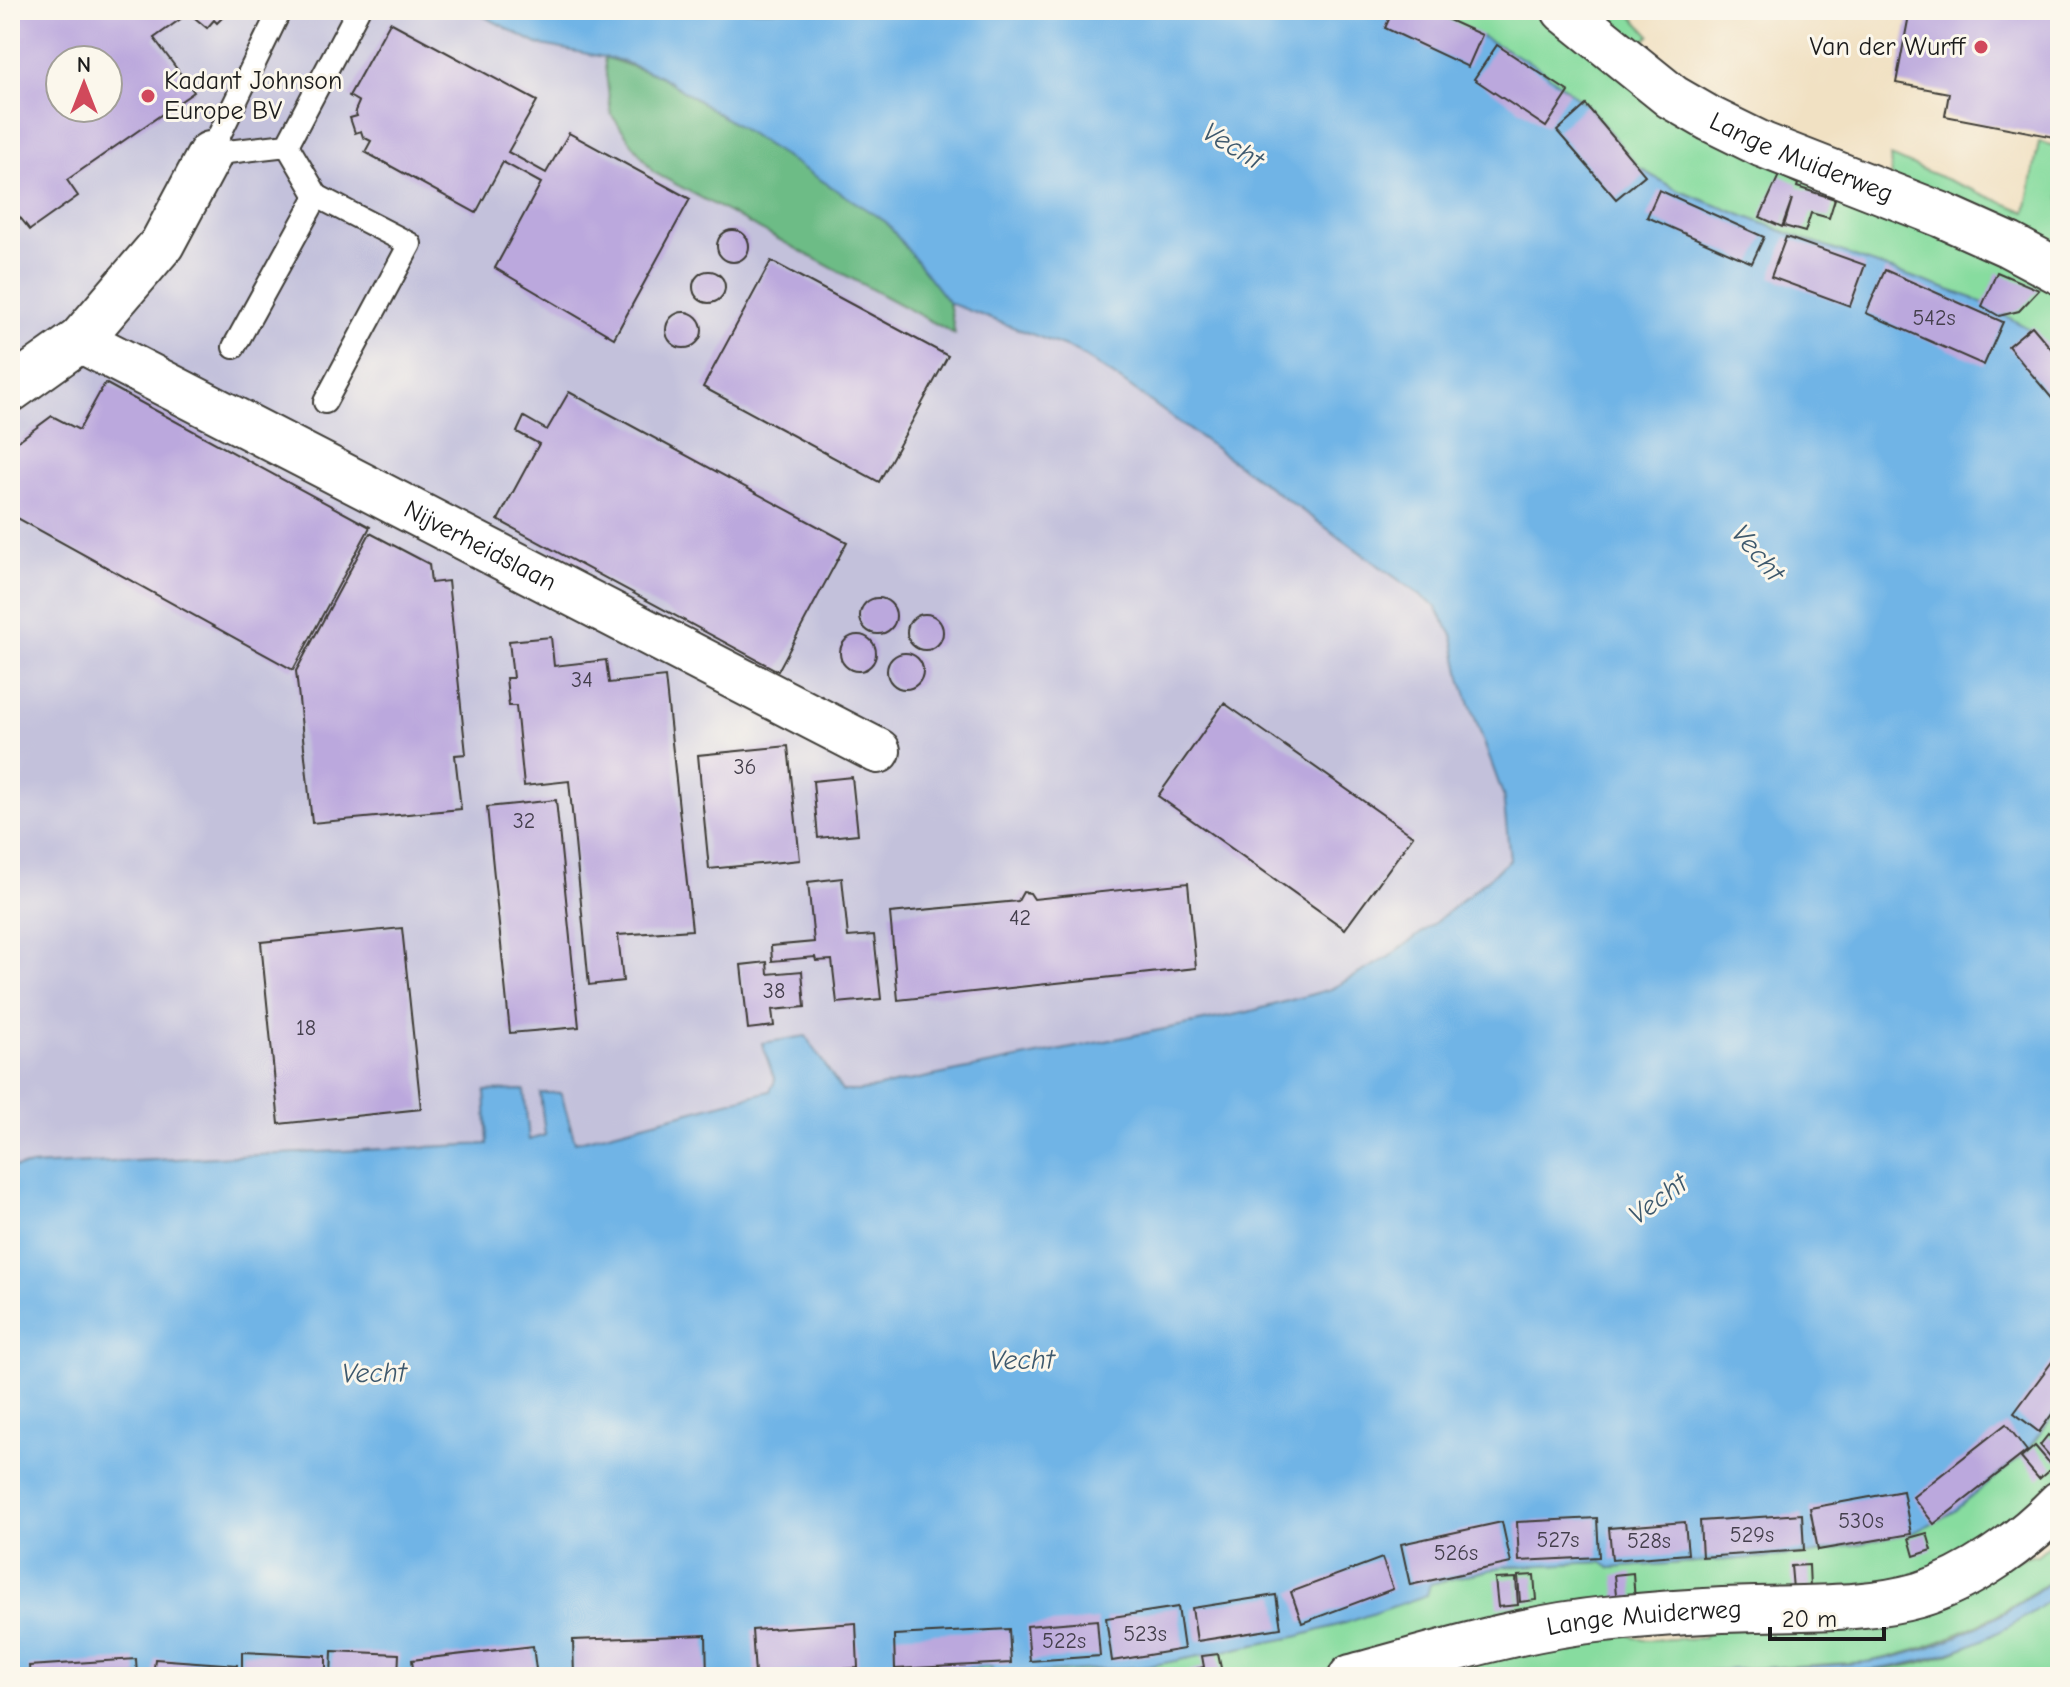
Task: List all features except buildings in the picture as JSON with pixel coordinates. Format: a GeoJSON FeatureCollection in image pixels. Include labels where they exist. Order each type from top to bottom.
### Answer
{"type":"FeatureCollection","features":[{"type":"Feature","properties":{"kind":"street","name":"Lange Muiderweg"},"geometry":{"type":"LineString","coordinates":[[1564,10],[1672,97],[1710,119],[1763,145],[1942,215],[2060,272]]}},
{"type":"Feature","properties":{"kind":"street"},"geometry":{"type":"LineString","coordinates":[[10,390],[80,340],[162,244],[210,154]]}},
{"type":"Feature","properties":{"kind":"street","name":"Nijverheidslaan"},"geometry":{"type":"LineString","coordinates":[[80,340],[878,751]]}},
{"type":"Feature","properties":{"kind":"street","name":"Lange Muiderweg"},"geometry":{"type":"LineString","coordinates":[[1351,1677],[1490,1640],[1603,1619],[1880,1604],[1921,1594],[1977,1567],[2019,1540],[2060,1503]]}},
{"type":"Feature","properties":{"kind":"lane"},"geometry":{"type":"LineString","coordinates":[[210,154],[280,10]]}},
{"type":"Feature","properties":{"kind":"lane"},"geometry":{"type":"LineString","coordinates":[[287,145],[358,10]]}},
{"type":"Feature","properties":{"kind":"lane"},"geometry":{"type":"LineString","coordinates":[[210,154],[287,145]]}},
{"type":"Feature","properties":{"kind":"lane"},"geometry":{"type":"LineString","coordinates":[[287,145],[317,196],[410,244],[325,402]]}},
{"type":"Feature","properties":{"kind":"lane"},"geometry":{"type":"LineString","coordinates":[[234,347],[317,196]]}},
{"type":"Feature","properties":{"kind":"shaded area"},"geometry":{"type":"Polygon","coordinates":[[[10,10],[659,10],[1481,557],[1579,866],[1455,1058],[10,1327],[10,10]]]}},
{"type":"Feature","properties":{"kind":"green space"},"geometry":{"type":"Polygon","coordinates":[[[1422,10],[1541,10],[1564,26],[2060,287],[2060,364],[2028,328],[1972,298],[1803,239],[1677,190],[1639,168],[1422,10]]]}},
{"type":"Feature","properties":{"kind":"green space"},"geometry":{"type":"Polygon","coordinates":[[[1581,10],[1626,10],[1650,35],[1635,52],[1581,10]]]}},
{"type":"Feature","properties":{"kind":"green space"},"geometry":{"type":"Polygon","coordinates":[[[604,57],[660,76],[886,222],[949,303],[955,334],[653,172],[611,114],[604,57]]]}},
{"type":"Feature","properties":{"kind":"green space"},"geometry":{"type":"Polygon","coordinates":[[[2039,142],[2060,147],[2060,258],[1892,180],[1890,156],[2026,212],[2039,142]]]}},
{"type":"Feature","properties":{"kind":"green space"},"geometry":{"type":"Polygon","coordinates":[[[2060,1407],[2060,1483],[1947,1572],[1411,1651],[1313,1677],[894,1677],[897,1673],[993,1667],[994,1675],[1144,1667],[1299,1636],[1345,1623],[1430,1584],[1502,1567],[1602,1562],[1610,1568],[1811,1554],[1915,1532],[2025,1453],[2060,1407]]]}},
{"type":"Feature","properties":{"kind":"green space"},"geometry":{"type":"Polygon","coordinates":[[[2060,1536],[2060,1574],[2056,1577],[1965,1631],[1891,1657],[1865,1662],[1707,1671],[1705,1677],[1679,1677],[1678,1672],[1674,1671],[1628,1677],[1399,1677],[1624,1632],[1643,1640],[1704,1638],[1714,1624],[2037,1555],[2060,1536]]]}},
{"type":"Feature","properties":{"kind":"green space"},"geometry":{"type":"Polygon","coordinates":[[[2060,1591],[2060,1677],[1789,1677],[1870,1672],[1930,1660],[1987,1636],[2060,1591]]]}},
{"type":"Feature","properties":{"kind":"water","name":"Vecht"},"geometry":{"type":"Polygon","coordinates":[[[472,10],[1422,10],[1477,34],[1537,66],[1589,107],[1639,168],[1677,190],[1803,239],[1972,298],[2028,328],[2060,364],[2060,1407],[2025,1453],[1953,1512],[1915,1532],[1811,1554],[1610,1568],[1601,1562],[1502,1567],[1430,1584],[1427,1595],[1299,1636],[1144,1667],[993,1675],[992,1667],[897,1673],[894,1677],[10,1677],[10,1167],[488,1144],[485,1091],[524,1090],[529,1140],[545,1135],[540,1093],[561,1093],[575,1142],[770,1091],[775,1081],[762,1043],[806,1036],[842,1091],[860,1091],[1248,1012],[1331,989],[1389,957],[1510,860],[1503,795],[1462,682],[1453,637],[1435,606],[1076,351],[949,303],[886,222],[660,76],[619,60],[537,44],[472,10]]]}},
{"type":"Feature","properties":{"kind":"water"},"geometry":{"type":"Polygon","coordinates":[[[2060,1574],[2060,1591],[2020,1620],[1979,1642],[1936,1657],[1846,1673],[1705,1677],[1707,1671],[1846,1664],[1919,1651],[1993,1619],[2060,1574]]]}},
{"type":"Feature","properties":{"kind":"place","name":"Van der Wurff"},"geometry":{"type":"Point","coordinates":[1981,47]}},
{"type":"Feature","properties":{"kind":"place","name":"Kadant Johnson Europe BV"},"geometry":{"type":"Point","coordinates":[148,96]}}]}
